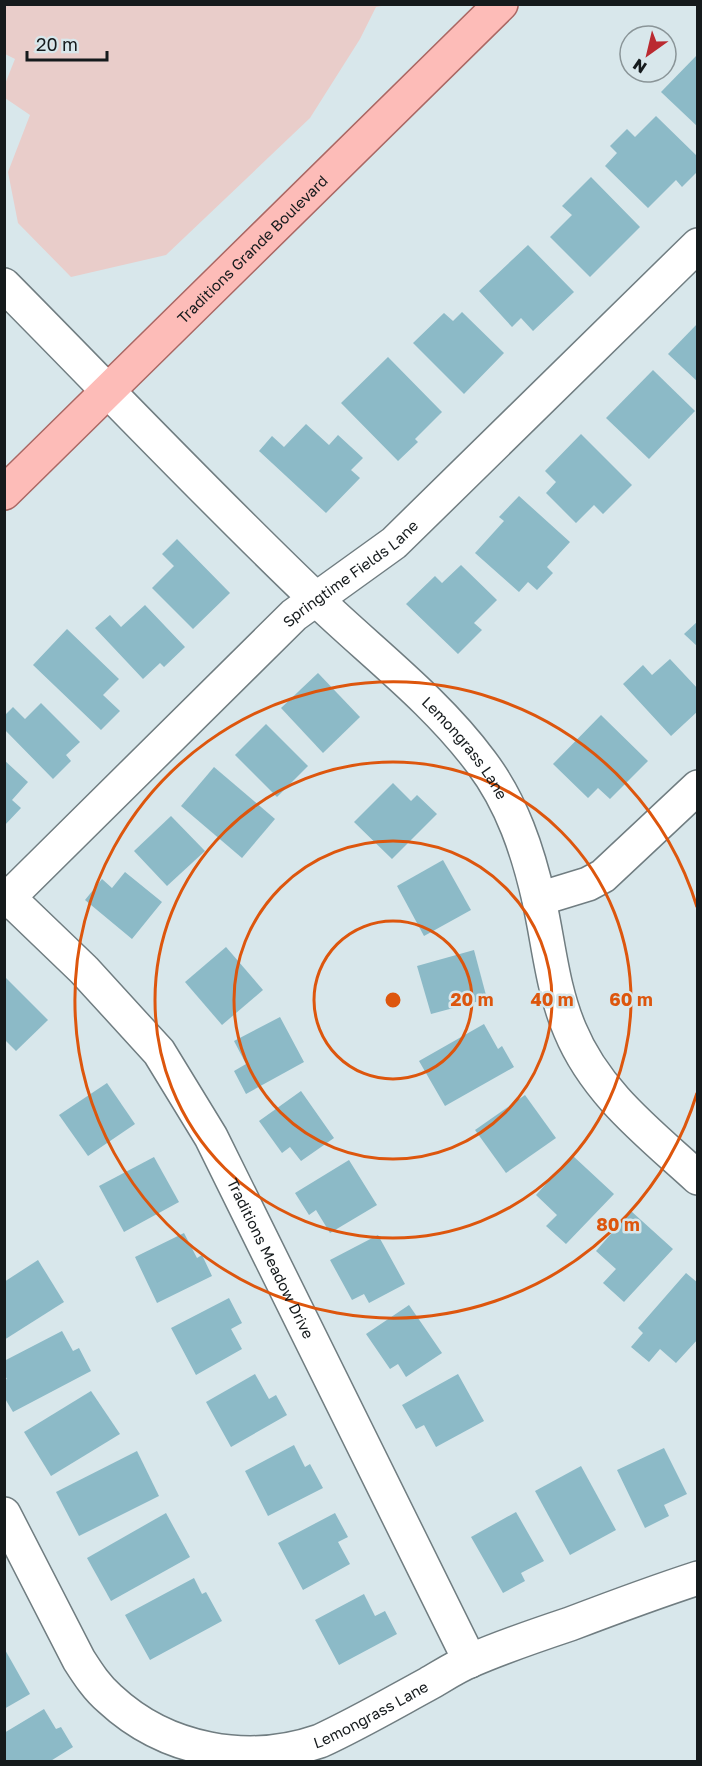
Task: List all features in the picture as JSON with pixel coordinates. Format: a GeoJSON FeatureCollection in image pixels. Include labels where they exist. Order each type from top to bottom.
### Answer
{"type":"FeatureCollection","features":[{"type":"Feature","properties":{"kind":"main road","name":"Traditions Grande Boulevard"},"geometry":{"type":"LineString","coordinates":[[4,493],[501,4]]}},
{"type":"Feature","properties":{"kind":"street","name":"Springtime Fields Lane"},"geometry":{"type":"LineString","coordinates":[[7,900],[294,615],[394,543],[698,245]]}},
{"type":"Feature","properties":{"kind":"street","name":"Lemongrass Lane"},"geometry":{"type":"LineString","coordinates":[[4,285],[316,599],[436,710],[481,762],[512,812],[539,899],[560,1001],[571,1033],[594,1074],[612,1098],[698,1178]]}},
{"type":"Feature","properties":{"kind":"street"},"geometry":{"type":"LineString","coordinates":[[539,899],[588,884],[603,876],[698,787]]}},
{"type":"Feature","properties":{"kind":"street","name":"Traditions Meadow Drive"},"geometry":{"type":"LineString","coordinates":[[7,900],[84,970],[159,1052],[206,1127],[470,1661]]}},
{"type":"Feature","properties":{"kind":"street","name":"Lemongrass Lane"},"geometry":{"type":"LineString","coordinates":[[4,1514],[79,1660],[108,1698],[145,1726],[180,1743],[223,1755],[260,1755],[295,1749],[320,1740],[470,1661],[698,1578]]}},
{"type":"Feature","properties":{"kind":"shaded area"},"geometry":{"type":"Polygon","coordinates":[[[4,5],[387,5],[376,7],[360,39],[310,118],[166,255],[71,277],[18,223],[8,172],[30,115],[5,98],[5,84],[15,59],[5,54],[4,5]]]}},
{"type":"Feature","properties":{"kind":"building"},"geometry":{"type":"Polygon","coordinates":[[[698,54],[698,127],[661,92],[669,84],[678,84],[678,75],[698,54]]]}},
{"type":"Feature","properties":{"kind":"building"},"geometry":{"type":"Polygon","coordinates":[[[656,116],[698,157],[698,171],[682,187],[676,180],[648,208],[605,166],[617,153],[610,146],[627,129],[635,137],[656,116]]]}},
{"type":"Feature","properties":{"kind":"building"},"geometry":{"type":"Polygon","coordinates":[[[591,177],[640,227],[590,277],[550,237],[572,215],[562,206],[591,177]]]}},
{"type":"Feature","properties":{"kind":"building"},"geometry":{"type":"Polygon","coordinates":[[[528,245],[574,292],[533,331],[521,318],[512,327],[479,291],[528,245]]]}},
{"type":"Feature","properties":{"kind":"building"},"geometry":{"type":"Polygon","coordinates":[[[462,312],[504,353],[464,394],[413,343],[444,313],[453,321],[462,312]]]}},
{"type":"Feature","properties":{"kind":"building"},"geometry":{"type":"Polygon","coordinates":[[[698,323],[698,382],[668,354],[698,323]]]}},
{"type":"Feature","properties":{"kind":"building"},"geometry":{"type":"Polygon","coordinates":[[[388,357],[442,412],[415,439],[418,442],[398,461],[341,403],[388,357]]]}},
{"type":"Feature","properties":{"kind":"building"},"geometry":{"type":"Polygon","coordinates":[[[653,370],[695,411],[649,459],[606,418],[653,370]]]}},
{"type":"Feature","properties":{"kind":"building"},"geometry":{"type":"Polygon","coordinates":[[[306,424],[329,445],[338,435],[363,458],[351,470],[360,478],[326,513],[259,451],[272,436],[284,447],[306,424]]]}},
{"type":"Feature","properties":{"kind":"building"},"geometry":{"type":"Polygon","coordinates":[[[581,434],[632,485],[603,514],[594,505],[576,523],[546,493],[556,482],[545,471],[581,434]]]}},
{"type":"Feature","properties":{"kind":"building"},"geometry":{"type":"Polygon","coordinates":[[[519,496],[570,542],[547,567],[553,573],[537,590],[528,582],[519,592],[475,553],[504,521],[499,517],[519,496]]]}},
{"type":"Feature","properties":{"kind":"building"},"geometry":{"type":"Polygon","coordinates":[[[177,539],[230,593],[193,629],[152,588],[174,566],[162,554],[177,539]]]}},
{"type":"Feature","properties":{"kind":"building"},"geometry":{"type":"Polygon","coordinates":[[[461,565],[497,600],[474,623],[482,630],[458,654],[406,604],[435,576],[442,583],[461,565]]]}},
{"type":"Feature","properties":{"kind":"building"},"geometry":{"type":"Polygon","coordinates":[[[145,605],[185,647],[164,667],[160,663],[143,679],[95,628],[110,615],[121,627],[145,605]]]}},
{"type":"Feature","properties":{"kind":"building"},"geometry":{"type":"Polygon","coordinates":[[[698,621],[698,647],[684,634],[698,621]]]}},
{"type":"Feature","properties":{"kind":"building"},"geometry":{"type":"Polygon","coordinates":[[[67,629],[119,679],[103,695],[120,711],[101,730],[33,665],[67,629]]]}},
{"type":"Feature","properties":{"kind":"building"},"geometry":{"type":"Polygon","coordinates":[[[670,659],[698,689],[698,711],[671,736],[623,684],[643,665],[652,675],[670,659]]]}},
{"type":"Feature","properties":{"kind":"building"},"geometry":{"type":"Polygon","coordinates":[[[318,673],[360,717],[323,753],[281,708],[318,673]]]}},
{"type":"Feature","properties":{"kind":"building"},"geometry":{"type":"Polygon","coordinates":[[[41,703],[80,742],[66,755],[71,761],[53,779],[4,729],[4,716],[13,707],[25,719],[41,703]]]}},
{"type":"Feature","properties":{"kind":"building"},"geometry":{"type":"Polygon","coordinates":[[[601,715],[648,761],[610,799],[598,788],[588,798],[553,764],[601,715]]]}},
{"type":"Feature","properties":{"kind":"building"},"geometry":{"type":"Polygon","coordinates":[[[266,724],[308,766],[277,797],[235,755],[266,724]]]}},
{"type":"Feature","properties":{"kind":"building"},"geometry":{"type":"Polygon","coordinates":[[[4,760],[28,782],[12,800],[21,808],[4,826],[4,760]]]}},
{"type":"Feature","properties":{"kind":"building"},"geometry":{"type":"Polygon","coordinates":[[[214,767],[275,819],[242,858],[181,806],[214,767]]]}},
{"type":"Feature","properties":{"kind":"building"},"geometry":{"type":"Polygon","coordinates":[[[393,783],[411,801],[417,795],[437,814],[392,859],[354,822],[393,783]]]}},
{"type":"Feature","properties":{"kind":"building"},"geometry":{"type":"Polygon","coordinates":[[[171,816],[205,851],[167,886],[134,851],[171,816]]]}},
{"type":"Feature","properties":{"kind":"building"},"geometry":{"type":"Polygon","coordinates":[[[443,860],[471,910],[424,936],[397,886],[443,860]]]}},
{"type":"Feature","properties":{"kind":"building"},"geometry":{"type":"Polygon","coordinates":[[[125,872],[162,902],[132,939],[85,900],[102,879],[112,888],[125,872]]]}},
{"type":"Feature","properties":{"kind":"building"},"geometry":{"type":"Polygon","coordinates":[[[226,947],[263,990],[222,1025],[185,982],[226,947]]]}},
{"type":"Feature","properties":{"kind":"building"},"geometry":{"type":"Polygon","coordinates":[[[474,950],[487,999],[431,1014],[417,966],[474,950]]]}},
{"type":"Feature","properties":{"kind":"building"},"geometry":{"type":"Polygon","coordinates":[[[4,976],[48,1020],[16,1051],[4,1039],[4,976]]]}},
{"type":"Feature","properties":{"kind":"building"},"geometry":{"type":"Polygon","coordinates":[[[280,1017],[304,1062],[246,1094],[234,1071],[246,1064],[234,1041],[280,1017]]]}},
{"type":"Feature","properties":{"kind":"building"},"geometry":{"type":"Polygon","coordinates":[[[484,1024],[498,1049],[502,1046],[514,1067],[445,1106],[419,1061],[484,1024]]]}},
{"type":"Feature","properties":{"kind":"building"},"geometry":{"type":"Polygon","coordinates":[[[107,1083],[135,1124],[88,1156],[59,1115],[107,1083]]]}},
{"type":"Feature","properties":{"kind":"building"},"geometry":{"type":"Polygon","coordinates":[[[301,1091],[334,1138],[301,1161],[290,1147],[282,1153],[259,1121],[301,1091]]]}},
{"type":"Feature","properties":{"kind":"building"},"geometry":{"type":"Polygon","coordinates":[[[525,1095],[556,1138],[506,1173],[475,1130],[525,1095]]]}},
{"type":"Feature","properties":{"kind":"building"},"geometry":{"type":"Polygon","coordinates":[[[572,1155],[614,1194],[566,1244],[546,1226],[557,1215],[536,1195],[572,1155]]]}},
{"type":"Feature","properties":{"kind":"building"},"geometry":{"type":"Polygon","coordinates":[[[154,1157],[179,1202],[124,1232],[99,1186],[154,1157]]]}},
{"type":"Feature","properties":{"kind":"building"},"geometry":{"type":"Polygon","coordinates":[[[349,1160],[377,1205],[330,1233],[316,1210],[309,1215],[295,1193],[349,1160]]]}},
{"type":"Feature","properties":{"kind":"building"},"geometry":{"type":"Polygon","coordinates":[[[631,1211],[673,1249],[624,1302],[603,1283],[616,1269],[596,1251],[631,1211]]]}},
{"type":"Feature","properties":{"kind":"building"},"geometry":{"type":"Polygon","coordinates":[[[184,1233],[197,1258],[202,1255],[212,1276],[157,1303],[135,1257],[184,1233]]]}},
{"type":"Feature","properties":{"kind":"building"},"geometry":{"type":"Polygon","coordinates":[[[378,1235],[405,1284],[369,1303],[364,1294],[352,1300],[330,1260],[378,1235]]]}},
{"type":"Feature","properties":{"kind":"building"},"geometry":{"type":"Polygon","coordinates":[[[38,1260],[64,1302],[4,1340],[4,1282],[38,1260]]]}},
{"type":"Feature","properties":{"kind":"building"},"geometry":{"type":"Polygon","coordinates":[[[686,1273],[698,1283],[698,1339],[676,1363],[660,1349],[649,1362],[631,1347],[643,1333],[638,1328],[686,1273]]]}},
{"type":"Feature","properties":{"kind":"building"},"geometry":{"type":"Polygon","coordinates":[[[229,1298],[242,1323],[231,1329],[242,1349],[196,1375],[171,1328],[229,1298]]]}},
{"type":"Feature","properties":{"kind":"building"},"geometry":{"type":"Polygon","coordinates":[[[409,1305],[442,1353],[406,1377],[398,1364],[390,1369],[366,1334],[409,1305]]]}},
{"type":"Feature","properties":{"kind":"building"},"geometry":{"type":"Polygon","coordinates":[[[62,1331],[73,1351],[79,1348],[91,1371],[13,1412],[4,1397],[4,1380],[7,1379],[4,1374],[4,1361],[62,1331]]]}},
{"type":"Feature","properties":{"kind":"building"},"geometry":{"type":"Polygon","coordinates":[[[255,1374],[269,1399],[276,1395],[287,1415],[231,1447],[206,1402],[255,1374]]]}},
{"type":"Feature","properties":{"kind":"building"},"geometry":{"type":"Polygon","coordinates":[[[458,1374],[484,1421],[436,1447],[424,1425],[416,1429],[402,1405],[458,1374]]]}},
{"type":"Feature","properties":{"kind":"building"},"geometry":{"type":"Polygon","coordinates":[[[91,1391],[120,1434],[51,1476],[24,1432],[91,1391]]]}},
{"type":"Feature","properties":{"kind":"building"},"geometry":{"type":"Polygon","coordinates":[[[294,1445],[305,1467],[310,1464],[323,1488],[268,1516],[245,1471],[294,1445]]]}},
{"type":"Feature","properties":{"kind":"building"},"geometry":{"type":"Polygon","coordinates":[[[664,1448],[687,1494],[664,1505],[669,1516],[645,1528],[617,1470],[664,1448]]]}},
{"type":"Feature","properties":{"kind":"building"},"geometry":{"type":"Polygon","coordinates":[[[137,1451],[159,1496],[79,1536],[56,1492],[137,1451]]]}},
{"type":"Feature","properties":{"kind":"building"},"geometry":{"type":"Polygon","coordinates":[[[581,1466],[616,1530],[570,1555],[535,1491],[581,1466]]]}},
{"type":"Feature","properties":{"kind":"building"},"geometry":{"type":"Polygon","coordinates":[[[516,1512],[544,1561],[521,1573],[525,1581],[503,1593],[471,1537],[516,1512]]]}},
{"type":"Feature","properties":{"kind":"building"},"geometry":{"type":"Polygon","coordinates":[[[166,1513],[190,1557],[111,1601],[87,1558],[166,1513]]]}},
{"type":"Feature","properties":{"kind":"building"},"geometry":{"type":"Polygon","coordinates":[[[335,1513],[348,1537],[338,1542],[350,1564],[303,1590],[278,1543],[335,1513]]]}},
{"type":"Feature","properties":{"kind":"building"},"geometry":{"type":"Polygon","coordinates":[[[194,1578],[202,1594],[206,1592],[222,1621],[150,1660],[125,1615],[194,1578]]]}},
{"type":"Feature","properties":{"kind":"building"},"geometry":{"type":"Polygon","coordinates":[[[364,1594],[375,1616],[385,1611],[397,1634],[339,1665],[315,1620],[364,1594]]]}},
{"type":"Feature","properties":{"kind":"building"},"geometry":{"type":"Polygon","coordinates":[[[4,1648],[30,1694],[4,1709],[4,1648]]]}},
{"type":"Feature","properties":{"kind":"building"},"geometry":{"type":"Polygon","coordinates":[[[44,1709],[56,1729],[61,1727],[73,1747],[49,1762],[4,1762],[4,1733],[44,1709]]]}}]}
